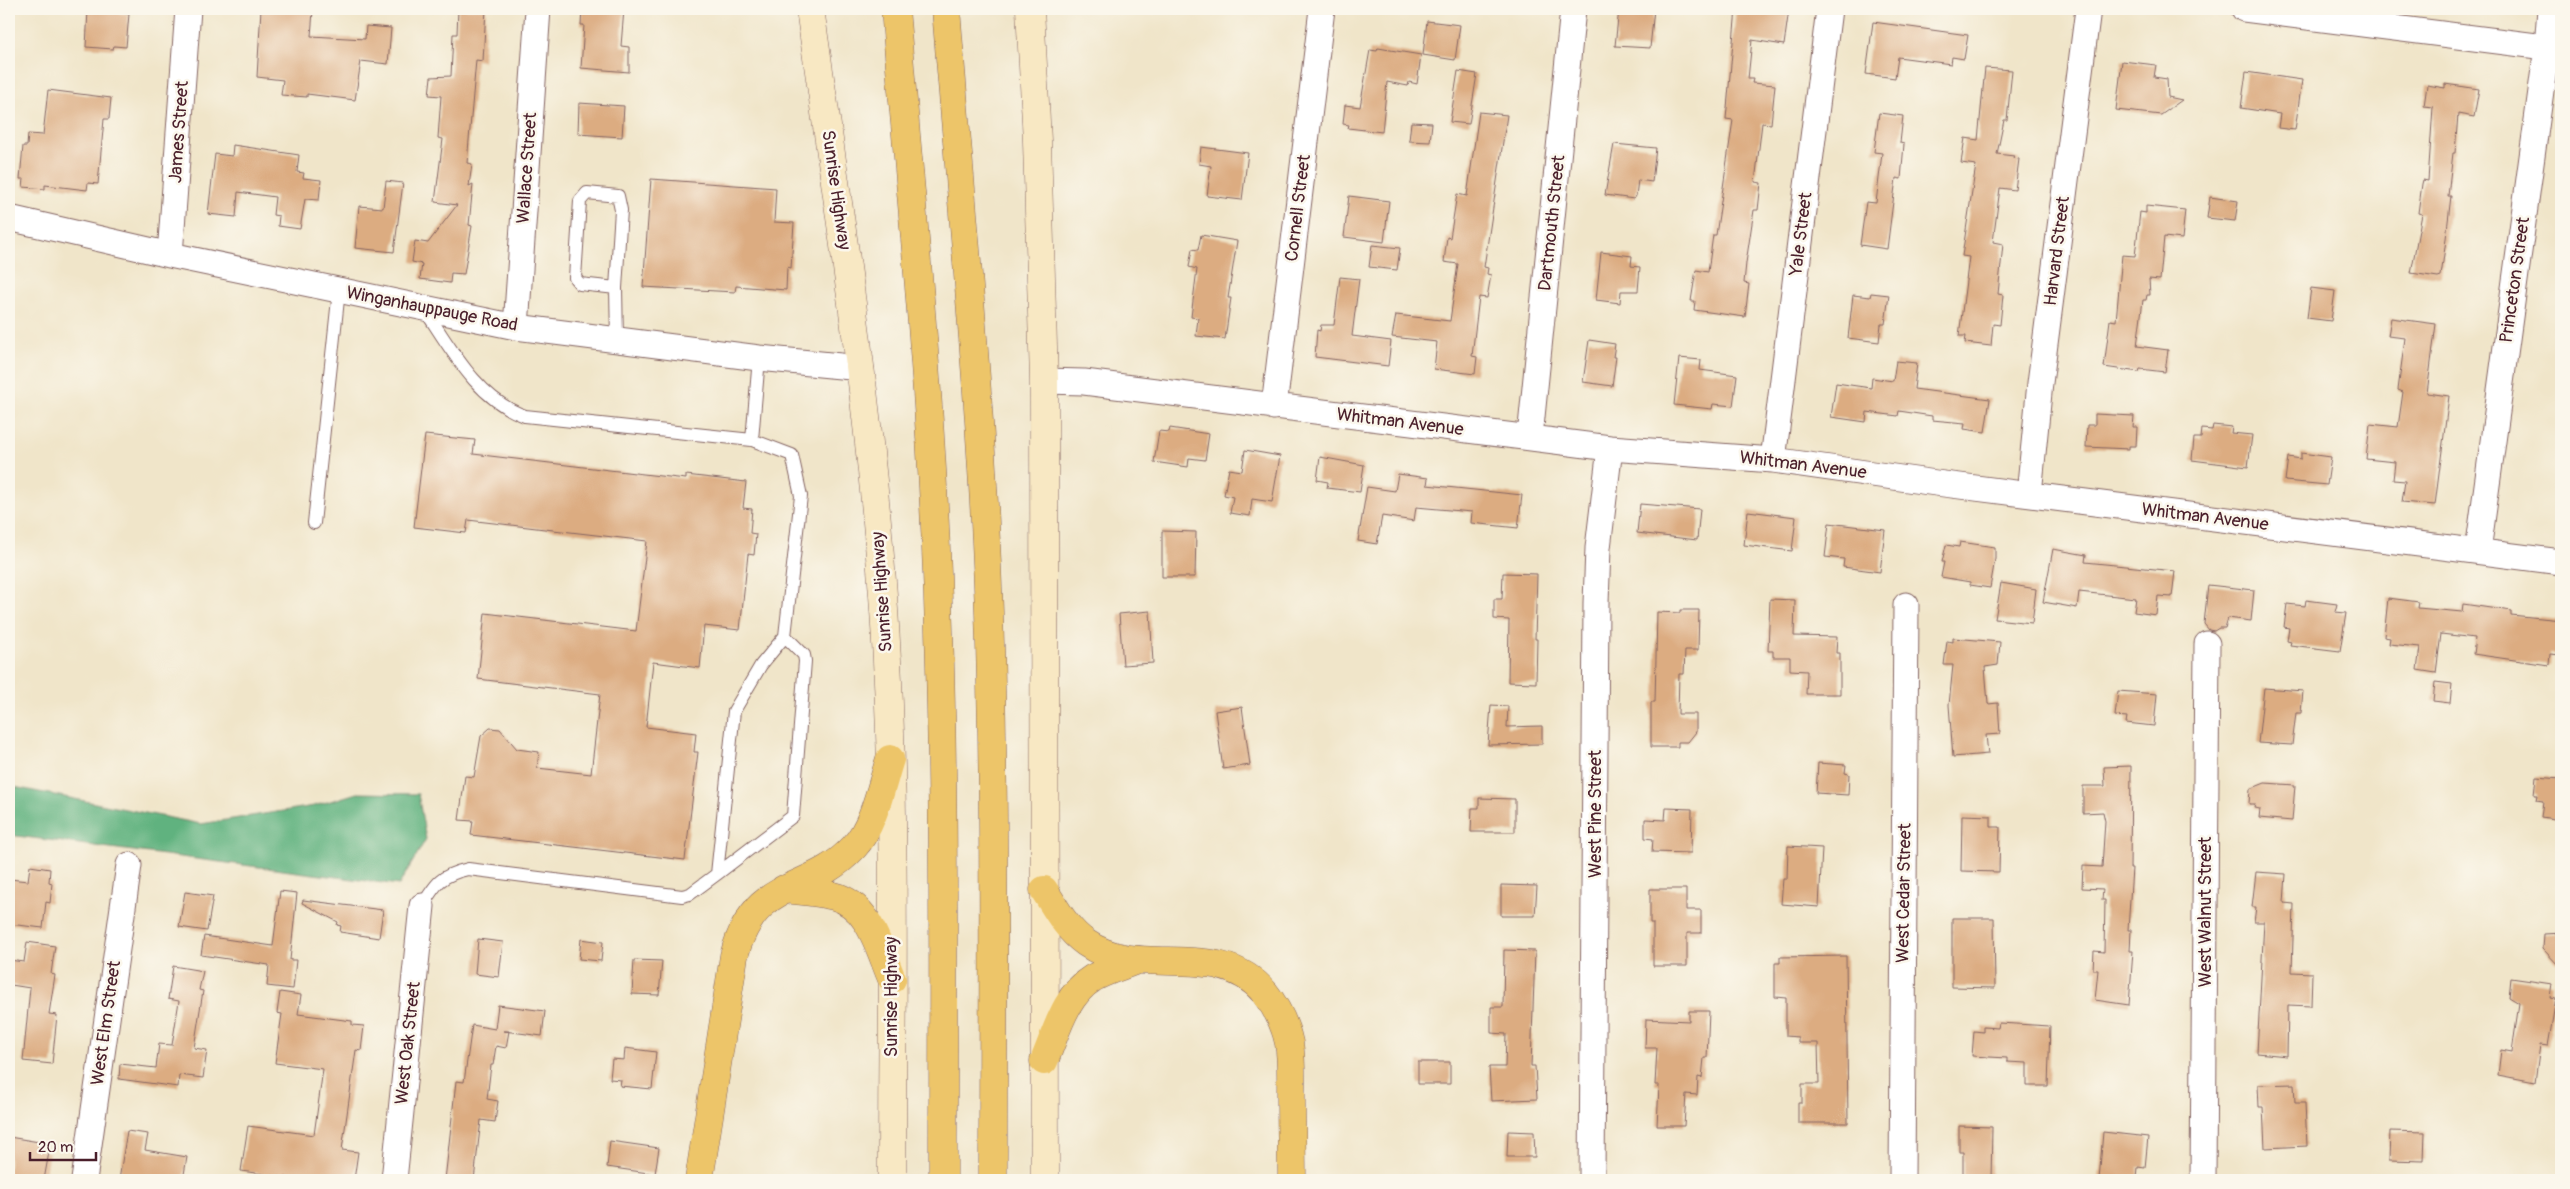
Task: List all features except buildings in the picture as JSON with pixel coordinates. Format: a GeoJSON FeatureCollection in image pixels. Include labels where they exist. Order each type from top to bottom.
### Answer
{"type":"FeatureCollection","features":[{"type":"Feature","properties":{"kind":"main road","name":"Sunrise Highway"},"geometry":{"type":"LineString","coordinates":[[810,9],[861,368],[881,570],[890,759],[892,1180]]}},
{"type":"Feature","properties":{"kind":"main road"},"geometry":{"type":"LineString","coordinates":[[896,9],[923,342],[937,560],[943,826],[943,1180]]}},
{"type":"Feature","properties":{"kind":"main road"},"geometry":{"type":"LineString","coordinates":[[946,9],[971,313],[987,564],[992,782],[993,1180]]}},
{"type":"Feature","properties":{"kind":"main road"},"geometry":{"type":"LineString","coordinates":[[1030,9],[1037,141],[1044,381],[1045,1180]]}},
{"type":"Feature","properties":{"kind":"main road"},"geometry":{"type":"LineString","coordinates":[[700,1180],[738,943],[745,925],[756,910],[773,895],[837,863],[855,846],[868,824],[890,759]]}},
{"type":"Feature","properties":{"kind":"main road"},"geometry":{"type":"LineString","coordinates":[[784,889],[836,896],[856,907],[870,926],[892,979]]}},
{"type":"Feature","properties":{"kind":"main road"},"geometry":{"type":"LineString","coordinates":[[1044,890],[1070,929],[1087,944],[1108,953],[1137,960],[1204,962],[1230,968],[1256,984],[1277,1008],[1289,1042],[1291,1056],[1292,1180]]}},
{"type":"Feature","properties":{"kind":"main road"},"geometry":{"type":"LineString","coordinates":[[1044,1061],[1067,1008],[1082,986],[1094,978],[1137,960]]}},
{"type":"Feature","properties":{"kind":"street","name":"James Street"},"geometry":{"type":"LineString","coordinates":[[170,255],[188,9]]}},
{"type":"Feature","properties":{"kind":"street","name":"Wallace Street"},"geometry":{"type":"LineString","coordinates":[[516,327],[538,9]]}},
{"type":"Feature","properties":{"kind":"street","name":"Cornell Street"},"geometry":{"type":"LineString","coordinates":[[1274,407],[1322,9]]}},
{"type":"Feature","properties":{"kind":"street","name":"Dartmouth Street"},"geometry":{"type":"LineString","coordinates":[[1530,437],[1573,9]]}},
{"type":"Feature","properties":{"kind":"street","name":"Yale Street"},"geometry":{"type":"LineString","coordinates":[[1773,460],[1829,9]]}},
{"type":"Feature","properties":{"kind":"street","name":"Harvard Street"},"geometry":{"type":"LineString","coordinates":[[2029,494],[2040,383],[2088,9]]}},
{"type":"Feature","properties":{"kind":"street"},"geometry":{"type":"LineString","coordinates":[[2244,9],[2554,48]]}},
{"type":"Feature","properties":{"kind":"street","name":"Princeton Street"},"geometry":{"type":"LineString","coordinates":[[2478,551],[2554,48],[2550,9]]}},
{"type":"Feature","properties":{"kind":"street","name":"Winganhauppauge Road"},"geometry":{"type":"LineString","coordinates":[[9,218],[170,255],[516,327],[759,358],[861,368]]}},
{"type":"Feature","properties":{"kind":"street","name":"Whitman Avenue"},"geometry":{"type":"LineString","coordinates":[[1044,381],[1084,382],[1610,448],[1773,460],[2561,562]]}},
{"type":"Feature","properties":{"kind":"street","name":"West Pine Street"},"geometry":{"type":"LineString","coordinates":[[1592,1180],[1596,603],[1598,548],[1610,448]]}},
{"type":"Feature","properties":{"kind":"street","name":"West Cedar Street"},"geometry":{"type":"LineString","coordinates":[[1902,1180],[1906,605]]}},
{"type":"Feature","properties":{"kind":"street","name":"West Walnut Street"},"geometry":{"type":"LineString","coordinates":[[2204,1180],[2207,644]]}},
{"type":"Feature","properties":{"kind":"street","name":"West Elm Street"},"geometry":{"type":"LineString","coordinates":[[84,1180],[129,865]]}},
{"type":"Feature","properties":{"kind":"street","name":"West Oak Street"},"geometry":{"type":"LineString","coordinates":[[394,1180],[422,906]]}},
{"type":"Feature","properties":{"kind":"lane"},"geometry":{"type":"LineString","coordinates":[[616,288],[580,284],[575,278],[580,201],[587,194],[618,196],[621,210],[616,288],[617,340]]}},
{"type":"Feature","properties":{"kind":"lane"},"geometry":{"type":"LineString","coordinates":[[314,523],[339,290]]}},
{"type":"Feature","properties":{"kind":"lane"},"geometry":{"type":"LineString","coordinates":[[424,308],[464,370],[512,411],[525,416],[752,440],[792,455],[801,496],[785,636],[761,665],[734,711],[717,874]]}},
{"type":"Feature","properties":{"kind":"lane"},"geometry":{"type":"LineString","coordinates":[[752,440],[759,358]]}},
{"type":"Feature","properties":{"kind":"lane"},"geometry":{"type":"LineString","coordinates":[[422,906],[434,886],[443,877],[468,869],[682,896],[690,894],[717,874],[793,816],[805,661],[804,655],[785,636]]}},
{"type":"Feature","properties":{"kind":"green space"},"geometry":{"type":"Polygon","coordinates":[[[9,786],[201,824],[314,806],[357,793],[418,794],[426,839],[399,885],[9,835],[9,786]]]}}]}
